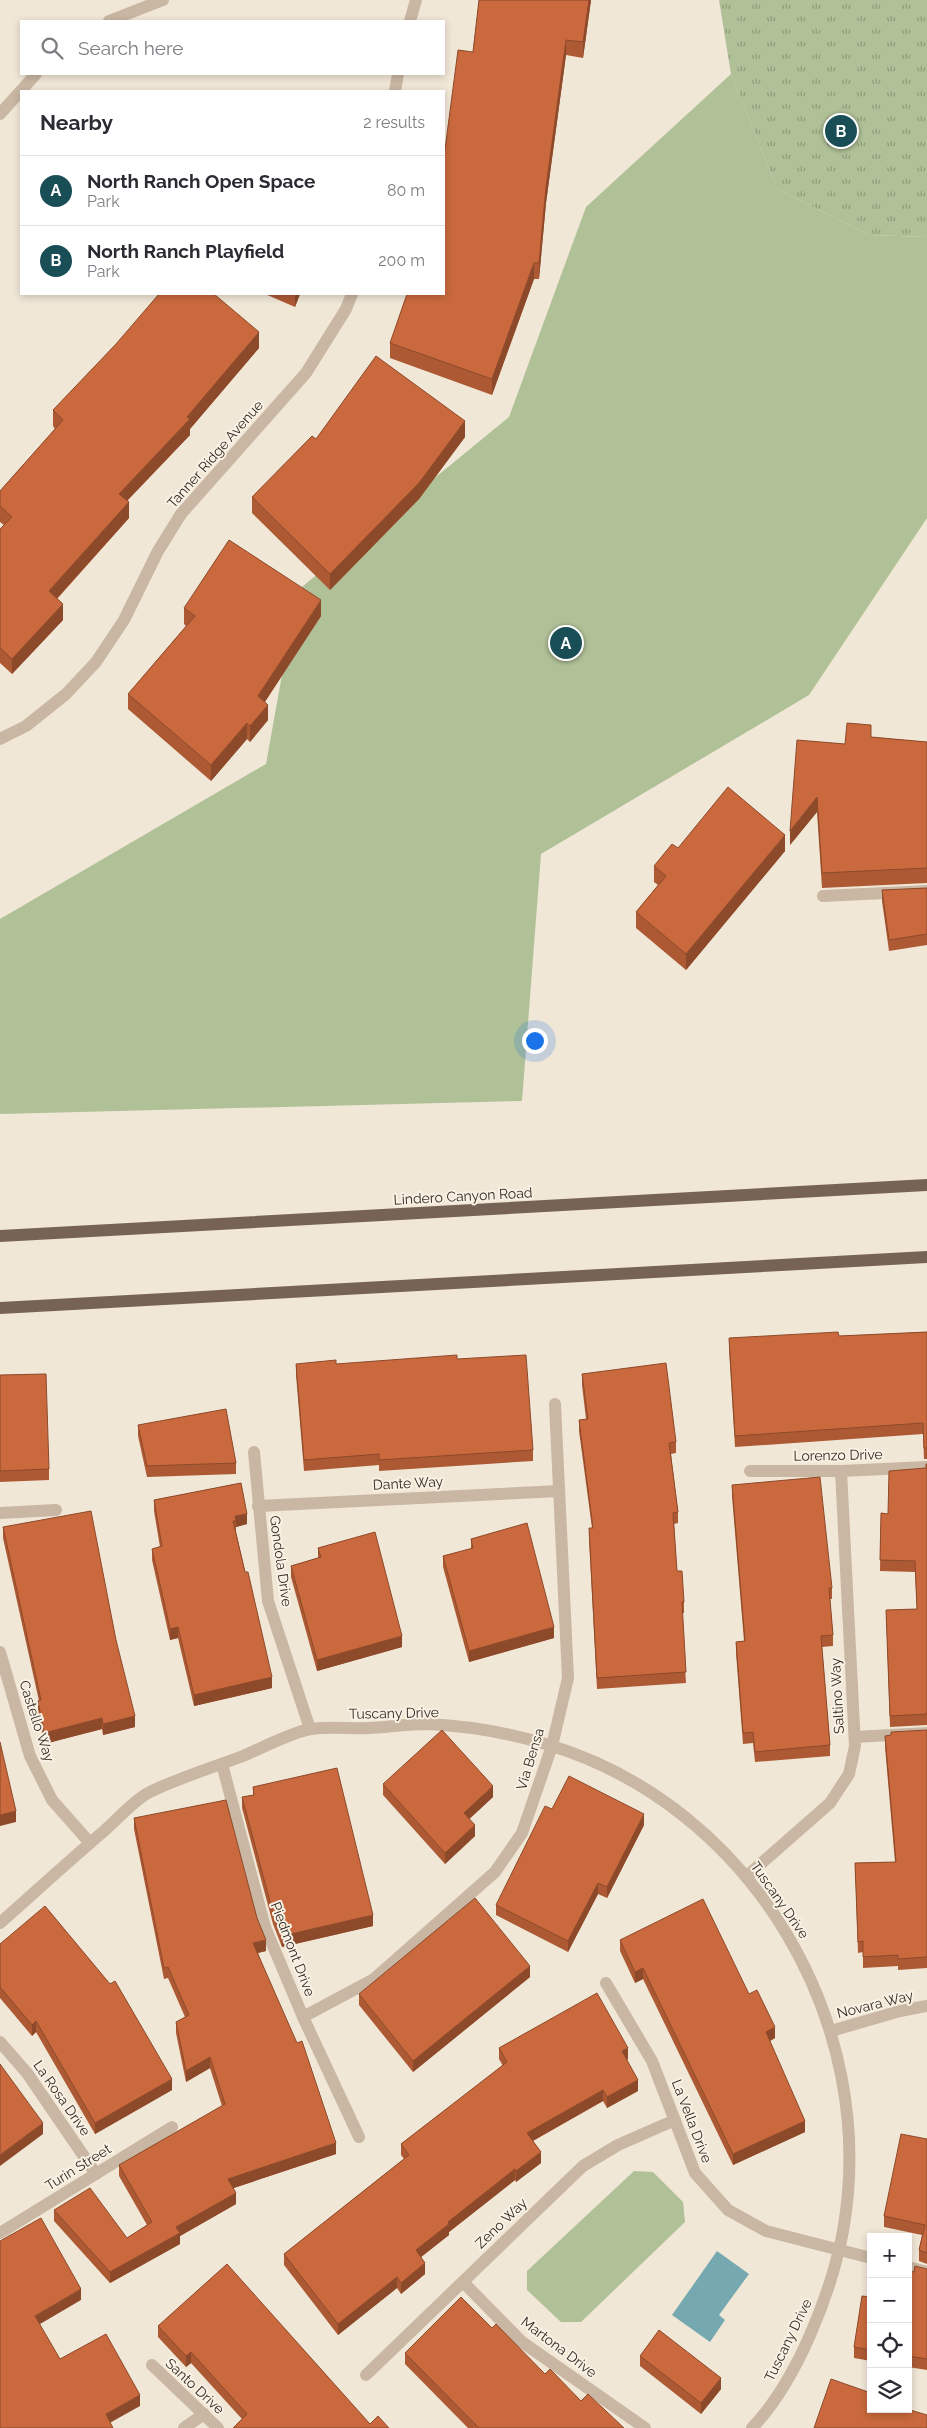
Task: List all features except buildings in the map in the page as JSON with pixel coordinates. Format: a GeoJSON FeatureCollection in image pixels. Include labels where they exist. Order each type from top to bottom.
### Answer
{"type":"FeatureCollection","features":[{"type":"Feature","properties":{"kind":"main road","name":"Lindero Canyon Road"},"geometry":{"type":"LineString","coordinates":[[0,1236],[927,1185]]}},
{"type":"Feature","properties":{"kind":"main road"},"geometry":{"type":"LineString","coordinates":[[0,1308],[927,1257]]}},
{"type":"Feature","properties":{"kind":"street"},"geometry":{"type":"LineString","coordinates":[[112,20],[163,0]]}},
{"type":"Feature","properties":{"kind":"street"},"geometry":{"type":"LineString","coordinates":[[410,20],[416,0]]}},
{"type":"Feature","properties":{"kind":"street"},"geometry":{"type":"LineString","coordinates":[[22,90],[35,75]]}},
{"type":"Feature","properties":{"kind":"street"},"geometry":{"type":"LineString","coordinates":[[395,90],[398,75]]}},
{"type":"Feature","properties":{"kind":"street"},"geometry":{"type":"LineString","coordinates":[[0,114],[20,92]]}},
{"type":"Feature","properties":{"kind":"street","name":"Tanner Ridge Avenue"},"geometry":{"type":"LineString","coordinates":[[0,739],[26,726],[66,694],[96,662],[124,620],[158,551],[181,514],[306,372],[346,309],[352,295]]}},
{"type":"Feature","properties":{"kind":"street"},"geometry":{"type":"LineString","coordinates":[[823,896],[927,891]]}},
{"type":"Feature","properties":{"kind":"street","name":"Via Bensa"},"geometry":{"type":"LineString","coordinates":[[303,2017],[374,1979],[495,1872],[522,1833],[552,1746],[568,1678],[555,1404]]}},
{"type":"Feature","properties":{"kind":"street","name":"Gondola Drive"},"geometry":{"type":"LineString","coordinates":[[254,1452],[268,1601],[310,1729]]}},
{"type":"Feature","properties":{"kind":"street","name":"Lorenzo Drive"},"geometry":{"type":"LineString","coordinates":[[750,1471],[841,1471],[927,1466]]}},
{"type":"Feature","properties":{"kind":"street","name":"Saltino Way"},"geometry":{"type":"LineString","coordinates":[[747,1876],[830,1803],[848,1774],[855,1746],[841,1471]]}},
{"type":"Feature","properties":{"kind":"street","name":"Dante Way"},"geometry":{"type":"LineString","coordinates":[[258,1506],[559,1490]]}},
{"type":"Feature","properties":{"kind":"street"},"geometry":{"type":"LineString","coordinates":[[0,1513],[56,1510]]}},
{"type":"Feature","properties":{"kind":"street","name":"Castello Way"},"geometry":{"type":"LineString","coordinates":[[0,1652],[30,1756],[52,1800],[90,1843]]}},
{"type":"Feature","properties":{"kind":"street","name":"Tuscany Drive"},"geometry":{"type":"LineString","coordinates":[[0,1923],[146,1794],[310,1729],[425,1724],[496,1732],[552,1746],[607,1767],[659,1797],[704,1833],[747,1876],[796,1947],[831,2030],[845,2089],[850,2144],[848,2204],[839,2250],[815,2325],[790,2375],[752,2428]]}},
{"type":"Feature","properties":{"kind":"street"},"geometry":{"type":"LineString","coordinates":[[854,1737],[927,1734]]}},
{"type":"Feature","properties":{"kind":"street","name":"Piedmont Drive"},"geometry":{"type":"LineString","coordinates":[[222,1764],[265,1927],[303,2017],[359,2137]]}},
{"type":"Feature","properties":{"kind":"street","name":"La Vella Drive"},"geometry":{"type":"LineString","coordinates":[[606,1983],[652,2061],[695,2173],[728,2210],[766,2231],[867,2257]]}},
{"type":"Feature","properties":{"kind":"street","name":"Novara Way"},"geometry":{"type":"LineString","coordinates":[[831,2030],[900,2011],[927,2006]]}},
{"type":"Feature","properties":{"kind":"street","name":"La Rosa Drive"},"geometry":{"type":"LineString","coordinates":[[0,2042],[27,2073],[96,2174]]}},
{"type":"Feature","properties":{"kind":"street","name":"Zeno Way"},"geometry":{"type":"LineString","coordinates":[[366,2374],[583,2166],[618,2145],[675,2120]]}},
{"type":"Feature","properties":{"kind":"street","name":"Turin Street"},"geometry":{"type":"LineString","coordinates":[[0,2233],[172,2127]]}},
{"type":"Feature","properties":{"kind":"street"},"geometry":{"type":"LineString","coordinates":[[912,2268],[927,2272]]}},
{"type":"Feature","properties":{"kind":"street","name":"Martona Drive"},"geometry":{"type":"LineString","coordinates":[[463,2282],[522,2342],[645,2428]]}},
{"type":"Feature","properties":{"kind":"street","name":"Santo Drive"},"geometry":{"type":"LineString","coordinates":[[152,2365],[218,2428]]}},
{"type":"Feature","properties":{"kind":"street"},"geometry":{"type":"LineString","coordinates":[[184,2428],[204,2414]]}},
{"type":"Feature","properties":{"kind":"green space"},"geometry":{"type":"Polygon","coordinates":[[[719,0],[927,0],[927,237],[869,235],[777,189],[731,74],[719,0]]]}},
{"type":"Feature","properties":{"kind":"green space"},"geometry":{"type":"Polygon","coordinates":[[[731,74],[777,189],[869,235],[927,237],[927,518],[809,695],[541,854],[522,1101],[0,1114],[0,919],[266,764],[297,591],[509,417],[586,207],[731,74]]]}},
{"type":"Feature","properties":{"kind":"green space"},"geometry":{"type":"Polygon","coordinates":[[[634,2171],[653,2172],[683,2202],[685,2222],[581,2322],[561,2322],[527,2290],[527,2271],[634,2171]]]}},
{"type":"Feature","properties":{"kind":"water"},"geometry":{"type":"Polygon","coordinates":[[[717,2251],[749,2274],[719,2315],[725,2320],[710,2342],[672,2315],[717,2251]]]}},
{"type":"Feature","properties":{"kind":"place","name":"North Ranch Playfield"},"geometry":{"type":"Point","coordinates":[841,131]}},
{"type":"Feature","properties":{"kind":"place","name":"North Ranch Open Space"},"geometry":{"type":"Point","coordinates":[566,643]}}]}
